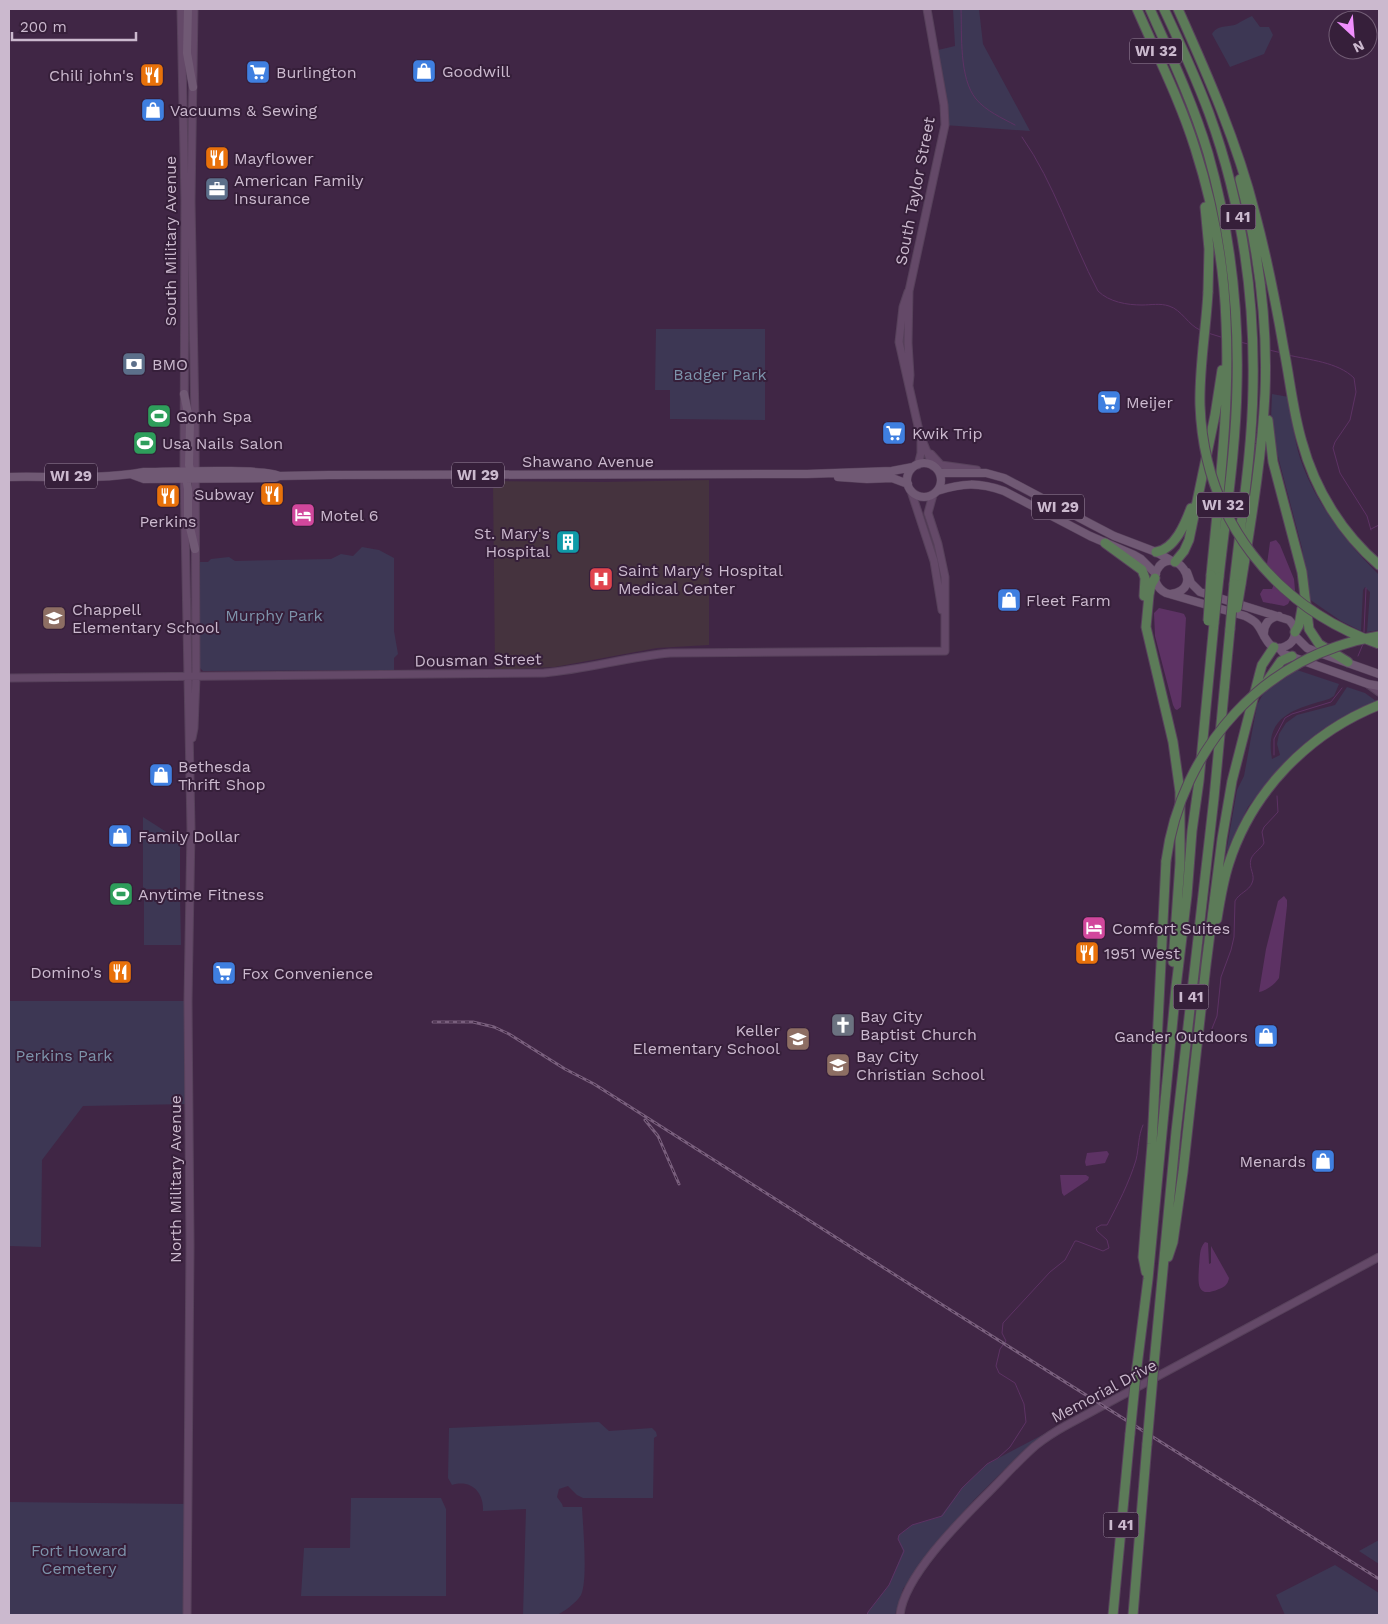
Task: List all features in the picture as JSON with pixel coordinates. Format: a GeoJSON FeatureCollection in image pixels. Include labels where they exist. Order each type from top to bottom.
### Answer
{"type":"FeatureCollection","features":[{"type":"Feature","properties":{"kind":"highway","name":"WI 32"},"geometry":{"type":"LineString","coordinates":[[1137,9],[1183,116],[1205,182],[1204,197],[1209,249],[1201,415],[1208,461],[1217,489],[1241,538],[1271,576],[1290,595],[1329,622],[1379,644]]}},
{"type":"Feature","properties":{"kind":"highway","name":"I 41"},"geometry":{"type":"LineString","coordinates":[[1112,1615],[1136,1374],[1148,1279],[1192,831],[1199,781],[1215,576],[1234,436],[1237,386],[1237,330],[1230,259],[1219,198],[1194,111],[1150,9]]}},
{"type":"Feature","properties":{"kind":"highway","name":"I 41"},"geometry":{"type":"LineString","coordinates":[[1133,1615],[1176,1132],[1238,584],[1253,390],[1252,334],[1247,274],[1238,215],[1206,105],[1164,9]]}},
{"type":"Feature","properties":{"kind":"highway","name":"WI 32"},"geometry":{"type":"LineString","coordinates":[[1178,9],[1234,141],[1249,189],[1267,263],[1302,442],[1321,490],[1343,526],[1362,549],[1379,565]]}},
{"type":"Feature","properties":{"kind":"highway"},"geometry":{"type":"LineString","coordinates":[[1217,99],[1249,216],[1259,275],[1264,337],[1265,393],[1272,462],[1299,558],[1307,618],[1312,635],[1320,646],[1348,662]]}},
{"type":"Feature","properties":{"kind":"highway"},"geometry":{"type":"LineString","coordinates":[[1205,182],[1216,231],[1224,292],[1225,323],[1215,576]]}},
{"type":"Feature","properties":{"kind":"highway"},"geometry":{"type":"LineString","coordinates":[[1174,562],[1184,551],[1189,540],[1223,385]]}},
{"type":"Feature","properties":{"kind":"highway"},"geometry":{"type":"LineString","coordinates":[[1238,584],[1259,468],[1265,393]]}},
{"type":"Feature","properties":{"kind":"highway"},"geometry":{"type":"LineString","coordinates":[[1156,552],[1165,550],[1176,538],[1198,497]]}},
{"type":"Feature","properties":{"kind":"highway"},"geometry":{"type":"LineString","coordinates":[[1105,543],[1142,570],[1145,578],[1143,607],[1146,627],[1172,735],[1179,785],[1180,863],[1173,965],[1176,987]]}},
{"type":"Feature","properties":{"kind":"highway"},"geometry":{"type":"LineString","coordinates":[[1146,627],[1149,595],[1155,576]]}},
{"type":"Feature","properties":{"kind":"highway"},"geometry":{"type":"LineString","coordinates":[[1295,634],[1301,618],[1303,580]]}},
{"type":"Feature","properties":{"kind":"highway"},"geometry":{"type":"LineString","coordinates":[[1148,1279],[1144,1257],[1166,861],[1174,818],[1192,772],[1211,741],[1235,713],[1269,683],[1307,659],[1337,646],[1379,636]]}},
{"type":"Feature","properties":{"kind":"highway"},"geometry":{"type":"LineString","coordinates":[[1163,1269],[1175,1232],[1204,980],[1232,781],[1262,665],[1277,648]]}},
{"type":"Feature","properties":{"kind":"highway"},"geometry":{"type":"LineString","coordinates":[[1251,709],[1257,696],[1277,666],[1285,658],[1292,656]]}},
{"type":"Feature","properties":{"kind":"highway"},"geometry":{"type":"LineString","coordinates":[[1204,980],[1209,969],[1226,874],[1240,836],[1250,816],[1271,785],[1299,755],[1332,729],[1379,705]]}},
{"type":"Feature","properties":{"kind":"main road"},"geometry":{"type":"LineString","coordinates":[[188,9],[188,53],[193,87]]}},
{"type":"Feature","properties":{"kind":"main road"},"geometry":{"type":"LineString","coordinates":[[184,394],[190,423],[188,519],[195,549]]}},
{"type":"Feature","properties":{"kind":"main road","name":"WI 29"},"geometry":{"type":"LineString","coordinates":[[916,466],[923,463],[933,466]]}},
{"type":"Feature","properties":{"kind":"main road"},"geometry":{"type":"LineString","coordinates":[[910,487],[908,475],[916,466]]}},
{"type":"Feature","properties":{"kind":"main road","name":"Shawano Avenue"},"geometry":{"type":"LineString","coordinates":[[9,476],[134,475],[144,480],[189,476],[275,473],[279,476],[807,474],[892,471],[916,466]]}},
{"type":"Feature","properties":{"kind":"main road"},"geometry":{"type":"LineString","coordinates":[[933,466],[940,473],[941,482],[935,493]]}},
{"type":"Feature","properties":{"kind":"main road","name":"WI 29"},"geometry":{"type":"LineString","coordinates":[[940,473],[986,473],[1004,478],[1114,536],[1156,552],[1174,562]]}},
{"type":"Feature","properties":{"kind":"main road","name":"Shawano Avenue"},"geometry":{"type":"LineString","coordinates":[[807,474],[866,479],[892,478],[910,487]]}},
{"type":"Feature","properties":{"kind":"main road","name":"WI 29"},"geometry":{"type":"LineString","coordinates":[[910,487],[921,497],[960,485],[974,484],[989,486],[1014,495],[1105,543],[1141,559],[1155,576]]}},
{"type":"Feature","properties":{"kind":"main road"},"geometry":{"type":"LineString","coordinates":[[1379,674],[1307,648],[1295,634],[1293,623],[1285,617],[1200,592],[1190,583],[1187,572],[1180,564],[1174,562],[1164,563],[1157,570],[1155,576],[1156,583],[1162,591],[1246,616],[1256,623],[1267,642],[1284,654],[1368,684],[1379,686]]}},
{"type":"Feature","properties":{"kind":"main road"},"geometry":{"type":"LineString","coordinates":[[1171,594],[1184,587],[1188,577],[1187,572]]}},
{"type":"Feature","properties":{"kind":"main road"},"geometry":{"type":"LineString","coordinates":[[1264,638],[1263,632],[1270,619],[1281,616]]}},
{"type":"Feature","properties":{"kind":"main road"},"geometry":{"type":"LineString","coordinates":[[1277,648],[1289,645],[1295,634]]}},
{"type":"Feature","properties":{"kind":"street","name":"South Military Avenue"},"geometry":{"type":"LineString","coordinates":[[181,9],[185,201],[184,394]]}},
{"type":"Feature","properties":{"kind":"street","name":"South Military Avenue"},"geometry":{"type":"LineString","coordinates":[[189,476],[194,9]]}},
{"type":"Feature","properties":{"kind":"street","name":"South Taylor Street"},"geometry":{"type":"LineString","coordinates":[[916,466],[921,453],[920,435],[903,363],[899,337],[902,307],[909,291],[945,125],[944,104],[926,9]]}},
{"type":"Feature","properties":{"kind":"street","name":"South Taylor Street"},"geometry":{"type":"LineString","coordinates":[[920,435],[933,466]]}},
{"type":"Feature","properties":{"kind":"street"},"geometry":{"type":"LineString","coordinates":[[924,445],[941,465],[992,472],[1004,478]]}},
{"type":"Feature","properties":{"kind":"street","name":"North Military Avenue"},"geometry":{"type":"LineString","coordinates":[[187,1615],[190,1257],[188,1001],[191,829],[187,677],[189,476]]}},
{"type":"Feature","properties":{"kind":"street"},"geometry":{"type":"LineString","coordinates":[[910,487],[934,560],[944,620]]}},
{"type":"Feature","properties":{"kind":"street"},"geometry":{"type":"LineString","coordinates":[[935,493],[928,513],[938,544],[945,577],[944,620]]}},
{"type":"Feature","properties":{"kind":"street","name":"North Military Avenue"},"geometry":{"type":"LineString","coordinates":[[190,743],[194,728],[196,677],[195,549]]}},
{"type":"Feature","properties":{"kind":"street","name":"Dousman Street"},"geometry":{"type":"LineString","coordinates":[[9,678],[544,674],[633,657],[670,653],[945,650],[944,620]]}},
{"type":"Feature","properties":{"kind":"street"},"geometry":{"type":"LineString","coordinates":[[1368,684],[1379,692]]}},
{"type":"Feature","properties":{"kind":"street","name":"Memorial Drive"},"geometry":{"type":"LineString","coordinates":[[900,1615],[908,1588],[946,1538],[1002,1478],[1042,1441],[1064,1427],[1379,1257]]}},
{"type":"Feature","properties":{"kind":"shaded area","name":"Saint Mary's Hospital Medical Center"},"geometry":{"type":"Polygon","coordinates":[[[709,480],[709,645],[657,648],[555,667],[495,670],[493,481],[603,482],[709,480]]]}},
{"type":"Feature","properties":{"kind":"shaded area"},"geometry":{"type":"Polygon","coordinates":[[[1276,540],[1280,545],[1294,579],[1295,590],[1288,604],[1284,606],[1263,602],[1260,594],[1263,589],[1272,589],[1277,577],[1267,564],[1270,542],[1276,540]]]}},
{"type":"Feature","properties":{"kind":"shaded area"},"geometry":{"type":"Polygon","coordinates":[[[1159,608],[1184,614],[1186,618],[1181,707],[1177,710],[1173,705],[1155,636],[1154,613],[1159,608]]]}},
{"type":"Feature","properties":{"kind":"shaded area"},"geometry":{"type":"Polygon","coordinates":[[[1284,896],[1287,900],[1287,906],[1279,978],[1270,987],[1259,992],[1266,949],[1278,901],[1284,896]]]}},
{"type":"Feature","properties":{"kind":"shaded area"},"geometry":{"type":"Polygon","coordinates":[[[1107,1151],[1109,1154],[1105,1163],[1086,1166],[1087,1153],[1107,1151]]]}},
{"type":"Feature","properties":{"kind":"shaded area"},"geometry":{"type":"Polygon","coordinates":[[[1060,1175],[1086,1175],[1089,1177],[1088,1180],[1064,1196],[1060,1175]]]}},
{"type":"Feature","properties":{"kind":"shaded area"},"geometry":{"type":"Polygon","coordinates":[[[1205,1242],[1208,1243],[1209,1264],[1211,1263],[1211,1246],[1229,1278],[1227,1284],[1211,1292],[1202,1291],[1198,1278],[1200,1253],[1205,1242]]]}},
{"type":"Feature","properties":{"kind":"green space"},"geometry":{"type":"Polygon","coordinates":[[[953,9],[979,9],[983,44],[1030,131],[944,125],[934,51],[955,46],[953,9]]]}},
{"type":"Feature","properties":{"kind":"green space"},"geometry":{"type":"Polygon","coordinates":[[[1252,16],[1260,27],[1269,27],[1273,35],[1264,54],[1230,67],[1212,34],[1220,27],[1237,24],[1252,16]]]}},
{"type":"Feature","properties":{"kind":"green space","name":"Badger Park"},"geometry":{"type":"Polygon","coordinates":[[[656,329],[765,329],[765,420],[670,419],[670,390],[655,390],[656,329]]]}},
{"type":"Feature","properties":{"kind":"green space"},"geometry":{"type":"Polygon","coordinates":[[[1272,394],[1289,397],[1300,458],[1314,491],[1343,535],[1379,575],[1379,630],[1367,632],[1370,592],[1365,587],[1363,590],[1361,631],[1341,621],[1309,599],[1302,548],[1276,449],[1271,419],[1272,394]]]}},
{"type":"Feature","properties":{"kind":"green space","name":"Murphy Park"},"geometry":{"type":"Polygon","coordinates":[[[362,547],[379,550],[394,558],[394,631],[398,654],[394,658],[394,670],[203,671],[199,667],[198,562],[208,562],[211,559],[229,557],[235,561],[331,559],[341,554],[353,556],[362,547]]]}},
{"type":"Feature","properties":{"kind":"green space"},"geometry":{"type":"Polygon","coordinates":[[[1297,670],[1339,684],[1334,696],[1293,711],[1277,724],[1271,744],[1272,759],[1280,755],[1277,744],[1279,734],[1286,723],[1297,715],[1335,705],[1347,687],[1365,693],[1376,701],[1323,729],[1296,751],[1269,780],[1248,807],[1226,853],[1237,790],[1244,776],[1257,705],[1268,689],[1297,670]]]}},
{"type":"Feature","properties":{"kind":"green space"},"geometry":{"type":"Polygon","coordinates":[[[143,817],[168,833],[175,834],[182,842],[180,849],[180,889],[146,889],[143,887],[143,817]]]}},
{"type":"Feature","properties":{"kind":"green space"},"geometry":{"type":"Polygon","coordinates":[[[180,896],[181,945],[144,945],[144,898],[180,896]]]}},
{"type":"Feature","properties":{"kind":"green space","name":"Perkins Park"},"geometry":{"type":"Polygon","coordinates":[[[9,1001],[188,1001],[189,1104],[83,1106],[42,1160],[41,1247],[9,1246],[9,1001]]]}},
{"type":"Feature","properties":{"kind":"green space"},"geometry":{"type":"Polygon","coordinates":[[[599,1422],[609,1431],[652,1428],[656,1432],[657,1436],[654,1438],[653,1498],[583,1498],[568,1486],[559,1489],[557,1497],[563,1507],[582,1507],[584,1578],[581,1595],[577,1601],[557,1615],[523,1615],[526,1509],[483,1511],[481,1498],[475,1489],[465,1484],[452,1485],[448,1478],[449,1428],[599,1422]]]}},
{"type":"Feature","properties":{"kind":"green space"},"geometry":{"type":"Polygon","coordinates":[[[1046,1433],[1023,1451],[974,1500],[934,1545],[903,1589],[895,1615],[867,1615],[889,1585],[903,1551],[898,1539],[899,1535],[912,1525],[940,1517],[962,1488],[987,1464],[1046,1433]]]}},
{"type":"Feature","properties":{"kind":"green space"},"geometry":{"type":"Polygon","coordinates":[[[351,1498],[441,1498],[446,1509],[446,1596],[301,1596],[304,1548],[350,1548],[351,1498]]]}},
{"type":"Feature","properties":{"kind":"green space","name":"Fort Howard Cemetery"},"geometry":{"type":"Polygon","coordinates":[[[9,1502],[187,1504],[187,1615],[9,1615],[9,1502]]]}},
{"type":"Feature","properties":{"kind":"green space"},"geometry":{"type":"Polygon","coordinates":[[[1379,1540],[1379,1564],[1359,1551],[1379,1540]]]}},
{"type":"Feature","properties":{"kind":"green space"},"geometry":{"type":"Polygon","coordinates":[[[1335,1565],[1379,1593],[1379,1615],[1285,1615],[1276,1595],[1335,1565]]]}},
{"type":"Feature","properties":{"kind":"waterway"},"geometry":{"type":"LineString","coordinates":[[961,9],[964,68],[971,90],[984,107],[1015,125]]}},
{"type":"Feature","properties":{"kind":"waterway"},"geometry":{"type":"LineString","coordinates":[[1022,137],[1044,174],[1098,291],[1107,298],[1124,303],[1169,306],[1178,311],[1200,330]]}},
{"type":"Feature","properties":{"kind":"waterway"},"geometry":{"type":"LineString","coordinates":[[1208,333],[1224,338]]}},
{"type":"Feature","properties":{"kind":"waterway"},"geometry":{"type":"LineString","coordinates":[[1240,342],[1248,344]]}},
{"type":"Feature","properties":{"kind":"waterway"},"geometry":{"type":"LineString","coordinates":[[1269,350],[1282,353]]}},
{"type":"Feature","properties":{"kind":"waterway"},"geometry":{"type":"LineString","coordinates":[[1288,355],[1332,365],[1354,378],[1356,392],[1350,420],[1333,448],[1340,473],[1367,516],[1371,530]]}},
{"type":"Feature","properties":{"kind":"waterway"},"geometry":{"type":"LineString","coordinates":[[1371,529],[1379,525]]}},
{"type":"Feature","properties":{"kind":"waterway"},"geometry":{"type":"LineString","coordinates":[[1364,632],[1366,588]]}},
{"type":"Feature","properties":{"kind":"waterway"},"geometry":{"type":"LineString","coordinates":[[1358,656],[1363,644]]}},
{"type":"Feature","properties":{"kind":"waterway"},"geometry":{"type":"LineString","coordinates":[[1274,755],[1274,739],[1285,718],[1331,702],[1342,688]]}},
{"type":"Feature","properties":{"kind":"waterway"},"geometry":{"type":"LineString","coordinates":[[1211,1031],[1217,1016],[1221,977],[1234,937],[1235,901],[1252,883],[1251,859],[1264,843],[1262,832],[1264,827],[1278,812],[1277,796]]}},
{"type":"Feature","properties":{"kind":"waterway"},"geometry":{"type":"LineString","coordinates":[[867,1615],[889,1585],[904,1551],[898,1539],[899,1535],[912,1525],[942,1516],[962,1488],[987,1464],[998,1458],[1010,1447],[1026,1422],[1024,1404],[1015,1383],[999,1373],[996,1366],[1000,1349],[1006,1341],[1002,1333],[1003,1323],[1050,1272],[1065,1260],[1075,1241],[1103,1251],[1109,1248],[1107,1240],[1096,1228],[1101,1225],[1107,1225],[1123,1193],[1136,1160],[1143,1125]]}},
{"type":"Feature","properties":{"kind":"railway"},"geometry":{"type":"LineString","coordinates":[[433,1022],[473,1022],[494,1027],[594,1084],[1379,1579]]}},
{"type":"Feature","properties":{"kind":"railway"},"geometry":{"type":"LineString","coordinates":[[645,1120],[658,1136],[679,1184]]}},
{"type":"Feature","properties":{"kind":"place","name":"Goodwill"},"geometry":{"type":"Point","coordinates":[424,71]}},
{"type":"Feature","properties":{"kind":"place","name":"Burlington"},"geometry":{"type":"Point","coordinates":[258,72]}},
{"type":"Feature","properties":{"kind":"place","name":"Chili john's"},"geometry":{"type":"Point","coordinates":[152,75]}},
{"type":"Feature","properties":{"kind":"place","name":"Vacuums & Sewing"},"geometry":{"type":"Point","coordinates":[153,110]}},
{"type":"Feature","properties":{"kind":"place","name":"Mayflower"},"geometry":{"type":"Point","coordinates":[217,158]}},
{"type":"Feature","properties":{"kind":"place","name":"American Family Insurance"},"geometry":{"type":"Point","coordinates":[217,189]}},
{"type":"Feature","properties":{"kind":"place","name":"BMO"},"geometry":{"type":"Point","coordinates":[134,364]}},
{"type":"Feature","properties":{"kind":"place","name":"Meijer"},"geometry":{"type":"Point","coordinates":[1109,402]}},
{"type":"Feature","properties":{"kind":"place","name":"Gonh Spa"},"geometry":{"type":"Point","coordinates":[159,416]}},
{"type":"Feature","properties":{"kind":"place","name":"Kwik Trip"},"geometry":{"type":"Point","coordinates":[894,433]}},
{"type":"Feature","properties":{"kind":"place","name":"Usa Nails Salon"},"geometry":{"type":"Point","coordinates":[145,443]}},
{"type":"Feature","properties":{"kind":"place","name":"Subway"},"geometry":{"type":"Point","coordinates":[272,494]}},
{"type":"Feature","properties":{"kind":"place","name":"Perkins"},"geometry":{"type":"Point","coordinates":[168,496]}},
{"type":"Feature","properties":{"kind":"place","name":"Motel 6"},"geometry":{"type":"Point","coordinates":[303,515]}},
{"type":"Feature","properties":{"kind":"place","name":"St. Mary's Hospital"},"geometry":{"type":"Point","coordinates":[568,542]}},
{"type":"Feature","properties":{"kind":"place","name":"Saint Mary's Hospital Medical Center"},"geometry":{"type":"Point","coordinates":[601,579]}},
{"type":"Feature","properties":{"kind":"place","name":"Fleet Farm"},"geometry":{"type":"Point","coordinates":[1009,600]}},
{"type":"Feature","properties":{"kind":"place","name":"Chappell Elementary School"},"geometry":{"type":"Point","coordinates":[54,618]}},
{"type":"Feature","properties":{"kind":"place","name":"Bethesda Thrift Shop"},"geometry":{"type":"Point","coordinates":[161,775]}},
{"type":"Feature","properties":{"kind":"place","name":"Family Dollar"},"geometry":{"type":"Point","coordinates":[120,836]}},
{"type":"Feature","properties":{"kind":"place","name":"Anytime Fitness"},"geometry":{"type":"Point","coordinates":[121,894]}},
{"type":"Feature","properties":{"kind":"place","name":"Comfort Suites"},"geometry":{"type":"Point","coordinates":[1094,928]}},
{"type":"Feature","properties":{"kind":"place","name":"1951 West"},"geometry":{"type":"Point","coordinates":[1087,953]}},
{"type":"Feature","properties":{"kind":"place","name":"Domino's"},"geometry":{"type":"Point","coordinates":[120,972]}},
{"type":"Feature","properties":{"kind":"place","name":"Fox Convenience"},"geometry":{"type":"Point","coordinates":[224,973]}},
{"type":"Feature","properties":{"kind":"place","name":"Bay City Baptist Church"},"geometry":{"type":"Point","coordinates":[843,1025]}},
{"type":"Feature","properties":{"kind":"place","name":"Gander Outdoors"},"geometry":{"type":"Point","coordinates":[1266,1036]}},
{"type":"Feature","properties":{"kind":"place","name":"Keller Elementary School"},"geometry":{"type":"Point","coordinates":[798,1039]}},
{"type":"Feature","properties":{"kind":"place","name":"Bay City Christian School"},"geometry":{"type":"Point","coordinates":[838,1065]}},
{"type":"Feature","properties":{"kind":"place","name":"Menards"},"geometry":{"type":"Point","coordinates":[1323,1161]}}]}
